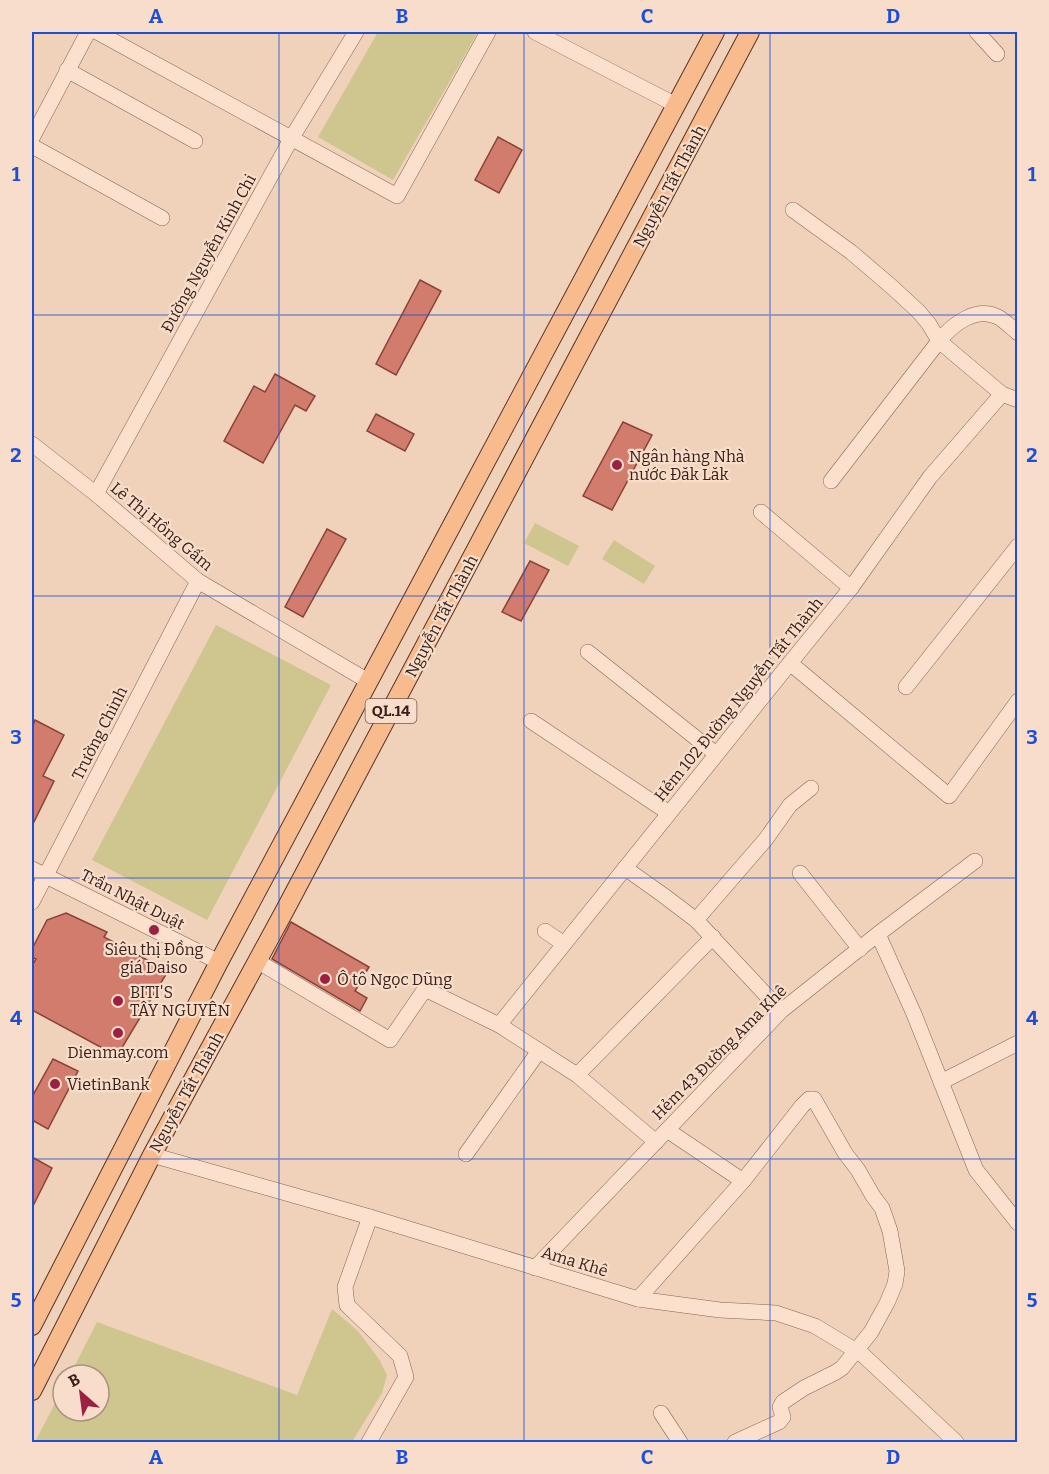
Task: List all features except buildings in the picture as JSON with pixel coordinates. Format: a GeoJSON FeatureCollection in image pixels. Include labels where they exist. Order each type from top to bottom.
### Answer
{"type":"FeatureCollection","features":[{"type":"Feature","properties":{"kind":"main road","name":"Nguyễn Tất Thành"},"geometry":{"type":"LineString","coordinates":[[32,1391],[152,1155],[750,32]]}},
{"type":"Feature","properties":{"kind":"main road","name":"Nguyễn Tất Thành"},"geometry":{"type":"LineString","coordinates":[[32,1326],[219,962],[676,105],[712,33]]}},
{"type":"Feature","properties":{"kind":"main road"},"geometry":{"type":"LineString","coordinates":[[126,1142],[152,1155]]}},
{"type":"Feature","properties":{"kind":"street"},"geometry":{"type":"LineString","coordinates":[[32,138],[88,32]]}},
{"type":"Feature","properties":{"kind":"street"},"geometry":{"type":"LineString","coordinates":[[97,32],[397,196],[488,32]]}},
{"type":"Feature","properties":{"kind":"street","name":"Đường Nguyễn Kinh Chi"},"geometry":{"type":"LineString","coordinates":[[96,494],[291,139],[356,32]]}},
{"type":"Feature","properties":{"kind":"street"},"geometry":{"type":"LineString","coordinates":[[535,32],[676,105]]}},
{"type":"Feature","properties":{"kind":"street"},"geometry":{"type":"LineString","coordinates":[[977,32],[997,54]]}},
{"type":"Feature","properties":{"kind":"street"},"geometry":{"type":"LineString","coordinates":[[67,70],[195,141]]}},
{"type":"Feature","properties":{"kind":"street"},"geometry":{"type":"LineString","coordinates":[[32,146],[162,218]]}},
{"type":"Feature","properties":{"kind":"street"},"geometry":{"type":"LineString","coordinates":[[793,210],[851,252],[919,312],[939,340],[1002,394],[1017,400]]}},
{"type":"Feature","properties":{"kind":"street"},"geometry":{"type":"LineString","coordinates":[[831,481],[939,340],[957,323],[982,314],[998,317],[1017,333]]}},
{"type":"Feature","properties":{"kind":"street","name":"Hẻm 102 Đường Nguyễn Tất Thành"},"geometry":{"type":"LineString","coordinates":[[499,1025],[851,588],[930,477],[1002,394]]}},
{"type":"Feature","properties":{"kind":"street","name":"Lê Thị Hồng Gấm"},"geometry":{"type":"LineString","coordinates":[[32,444],[96,494],[198,581],[368,681]]}},
{"type":"Feature","properties":{"kind":"street"},"geometry":{"type":"LineString","coordinates":[[761,512],[851,588]]}},
{"type":"Feature","properties":{"kind":"street"},"geometry":{"type":"LineString","coordinates":[[906,687],[1017,546]]}},
{"type":"Feature","properties":{"kind":"street","name":"Trường Chinh"},"geometry":{"type":"LineString","coordinates":[[32,902],[38,872],[198,581]]}},
{"type":"Feature","properties":{"kind":"street"},"geometry":{"type":"LineString","coordinates":[[588,652],[716,754]]}},
{"type":"Feature","properties":{"kind":"street"},"geometry":{"type":"LineString","coordinates":[[790,663],[950,796],[1017,701]]}},
{"type":"Feature","properties":{"kind":"street"},"geometry":{"type":"LineString","coordinates":[[531,721],[669,813]]}},
{"type":"Feature","properties":{"kind":"street"},"geometry":{"type":"LineString","coordinates":[[696,920],[766,839],[790,805],[811,788]]}},
{"type":"Feature","properties":{"kind":"street","name":"Hẻm 43 Đường Ama Khê"},"geometry":{"type":"LineString","coordinates":[[535,1268],[781,1011],[975,861]]}},
{"type":"Feature","properties":{"kind":"street"},"geometry":{"type":"LineString","coordinates":[[625,868],[696,920],[781,1011]]}},
{"type":"Feature","properties":{"kind":"street","name":"Trần Nhật Duật"},"geometry":{"type":"LineString","coordinates":[[38,872],[219,962]]}},
{"type":"Feature","properties":{"kind":"street"},"geometry":{"type":"LineString","coordinates":[[800,873],[860,949]]}},
{"type":"Feature","properties":{"kind":"street"},"geometry":{"type":"LineString","coordinates":[[545,931],[564,944]]}},
{"type":"Feature","properties":{"kind":"street"},"geometry":{"type":"LineString","coordinates":[[878,934],[914,1014],[976,1170],[1017,1222]]}},
{"type":"Feature","properties":{"kind":"street"},"geometry":{"type":"LineString","coordinates":[[577,1075],[713,937]]}},
{"type":"Feature","properties":{"kind":"street"},"geometry":{"type":"LineString","coordinates":[[257,961],[390,1040],[425,989],[499,1025],[577,1075],[656,1142]]}},
{"type":"Feature","properties":{"kind":"street"},"geometry":{"type":"LineString","coordinates":[[941,1082],[1017,1043]]}},
{"type":"Feature","properties":{"kind":"street"},"geometry":{"type":"LineString","coordinates":[[466,1154],[539,1051]]}},
{"type":"Feature","properties":{"kind":"street"},"geometry":{"type":"LineString","coordinates":[[638,1299],[743,1181],[802,1106],[809,1099],[814,1099],[844,1154],[858,1170],[882,1208],[893,1244],[897,1271],[895,1284],[871,1332],[842,1368],[783,1402],[780,1407],[783,1417],[779,1422],[735,1443]]}},
{"type":"Feature","properties":{"kind":"street"},"geometry":{"type":"LineString","coordinates":[[667,1130],[743,1181]]}},
{"type":"Feature","properties":{"kind":"street","name":"Ama Khê"},"geometry":{"type":"LineString","coordinates":[[152,1155],[370,1217],[638,1299],[720,1310],[776,1313],[815,1326],[862,1355],[956,1443]]}},
{"type":"Feature","properties":{"kind":"street"},"geometry":{"type":"LineString","coordinates":[[369,1443],[406,1377],[400,1356],[347,1305],[345,1287],[370,1217]]}},
{"type":"Feature","properties":{"kind":"street"},"geometry":{"type":"LineString","coordinates":[[661,1413],[680,1443]]}},
{"type":"Feature","properties":{"kind":"shaded area"},"geometry":{"type":"Polygon","coordinates":[[[378,32],[478,32],[393,180],[318,137],[378,32]]]}},
{"type":"Feature","properties":{"kind":"shaded area"},"geometry":{"type":"Polygon","coordinates":[[[535,523],[579,546],[568,566],[524,543],[535,523]]]}},
{"type":"Feature","properties":{"kind":"shaded area"},"geometry":{"type":"Polygon","coordinates":[[[614,540],[655,566],[644,584],[602,559],[614,540]]]}},
{"type":"Feature","properties":{"kind":"shaded area"},"geometry":{"type":"Polygon","coordinates":[[[216,625],[331,685],[207,920],[92,860],[216,625]]]}},
{"type":"Feature","properties":{"kind":"shaded area"},"geometry":{"type":"Polygon","coordinates":[[[332,1309],[358,1331],[379,1359],[387,1375],[382,1393],[352,1442],[35,1442],[51,1411],[51,1423],[111,1423],[111,1363],[76,1363],[97,1322],[297,1395],[332,1309]]]}},
{"type":"Feature","properties":{"kind":"place","name":"Ngân hàng Nhà nước Đăk Lăk"},"geometry":{"type":"Point","coordinates":[617,465]}},
{"type":"Feature","properties":{"kind":"place","name":"Siêu thị Đồng giá Daiso"},"geometry":{"type":"Point","coordinates":[154,930]}},
{"type":"Feature","properties":{"kind":"place","name":"Ô tô Ngọc Dũng"},"geometry":{"type":"Point","coordinates":[325,979]}},
{"type":"Feature","properties":{"kind":"place","name":"BITI'S TÂY NGUYÊN"},"geometry":{"type":"Point","coordinates":[118,1001]}},
{"type":"Feature","properties":{"kind":"place","name":"Dienmay.com"},"geometry":{"type":"Point","coordinates":[118,1033]}},
{"type":"Feature","properties":{"kind":"place","name":"VietinBank"},"geometry":{"type":"Point","coordinates":[55,1084]}}]}
